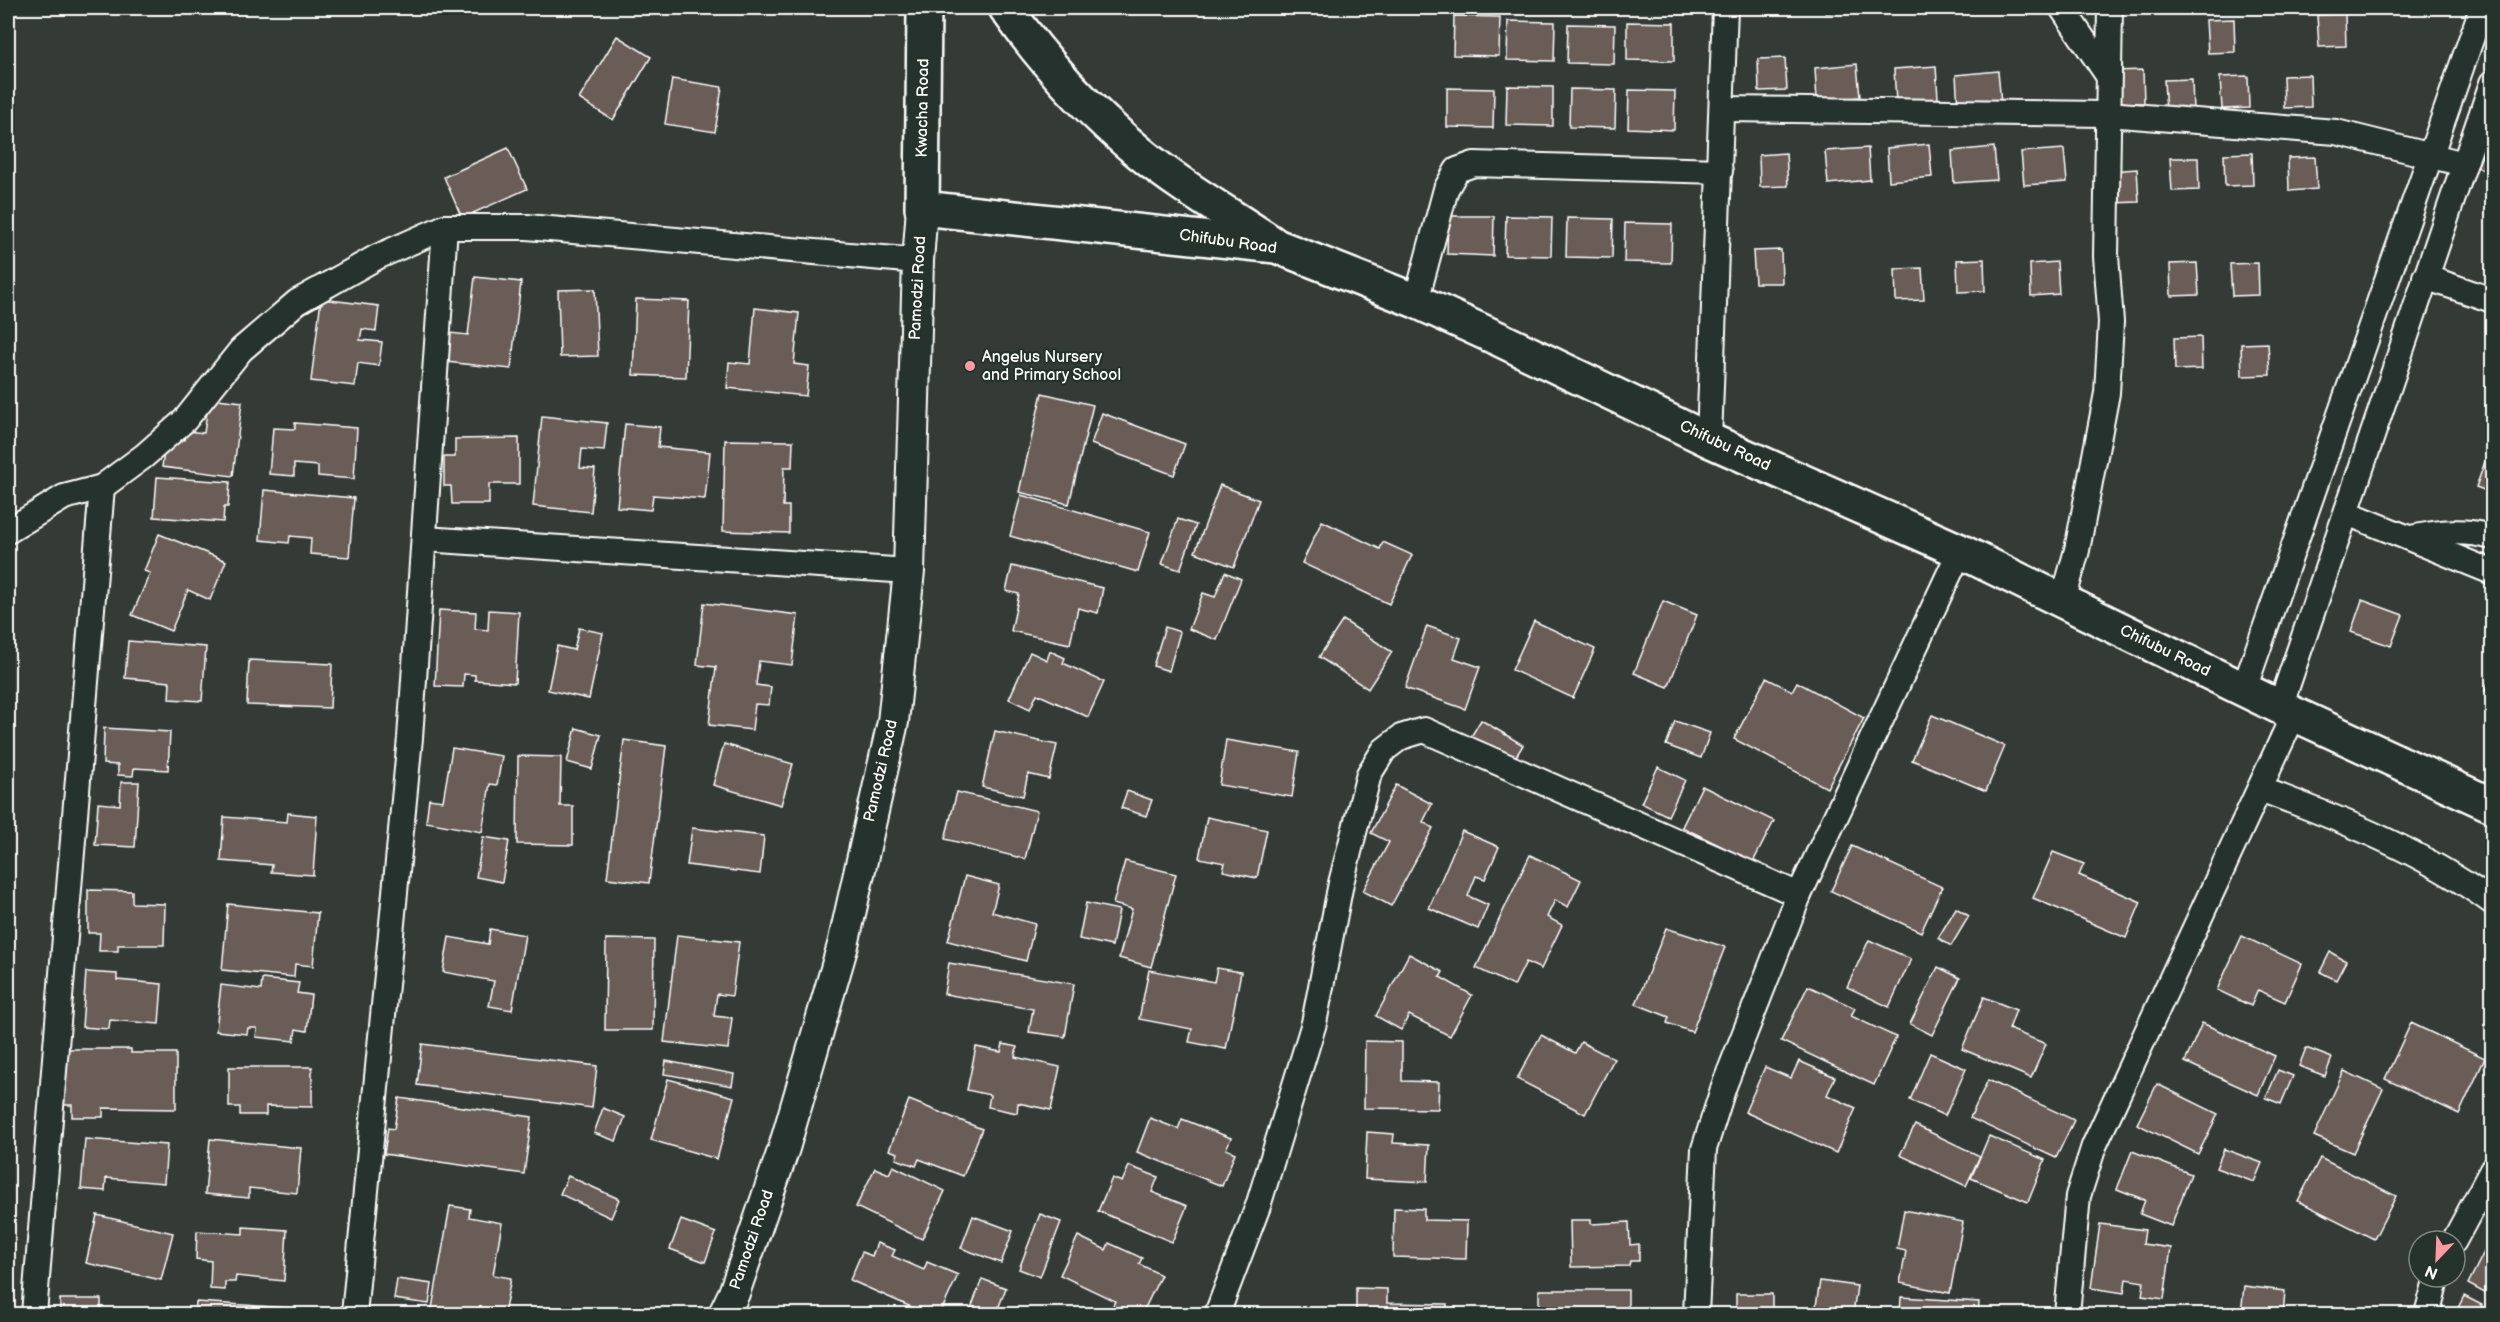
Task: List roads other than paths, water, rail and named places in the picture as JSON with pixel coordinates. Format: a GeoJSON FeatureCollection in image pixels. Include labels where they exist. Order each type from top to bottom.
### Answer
{"type":"FeatureCollection","features":[{"type":"Feature","properties":{"kind":"main road","name":"Kwacha Road"},"geometry":{"type":"LineString","coordinates":[[922,208],[924,8]]}},
{"type":"Feature","properties":{"kind":"main road"},"geometry":{"type":"LineString","coordinates":[[1006,8],[1022,30],[1093,110],[1140,153],[1276,246]]}},
{"type":"Feature","properties":{"kind":"main road","name":"Chifubu Road"},"geometry":{"type":"LineString","coordinates":[[922,208],[1276,246],[1416,301],[1709,440],[1960,550],[2287,710],[2493,805]]}},
{"type":"Feature","properties":{"kind":"street"},"geometry":{"type":"LineString","coordinates":[[1709,440],[1725,8]]}},
{"type":"Feature","properties":{"kind":"street"},"geometry":{"type":"LineString","coordinates":[[2062,8],[2107,74]]}},
{"type":"Feature","properties":{"kind":"street"},"geometry":{"type":"LineString","coordinates":[[2063,601],[2078,550],[2107,393],[2111,322],[2106,256],[2107,74],[2110,8]]}},
{"type":"Feature","properties":{"kind":"street"},"geometry":{"type":"LineString","coordinates":[[2244,689],[2358,365],[2428,155],[2482,8]]}},
{"type":"Feature","properties":{"kind":"street"},"geometry":{"type":"LineString","coordinates":[[2067,1314],[2078,1196],[2094,1146],[2260,789],[2392,375],[2493,83]]}},
{"type":"Feature","properties":{"kind":"street"},"geometry":{"type":"LineString","coordinates":[[1723,109],[2107,114],[2336,132],[2464,164]]}},
{"type":"Feature","properties":{"kind":"street"},"geometry":{"type":"LineString","coordinates":[[1416,301],[1446,189],[1457,170],[1474,164],[1720,171]]}},
{"type":"Feature","properties":{"kind":"street","name":"Pamodzi Road"},"geometry":{"type":"LineString","coordinates":[[724,1314],[734,1293],[784,1148],[843,945],[893,722],[909,571],[918,261],[922,208]]}},
{"type":"Feature","properties":{"kind":"street"},"geometry":{"type":"LineString","coordinates":[[8,531],[64,497],[102,487],[144,456],[184,420],[241,350],[297,302],[377,257],[445,227],[527,227],[918,261]]}},
{"type":"Feature","properties":{"kind":"street"},"geometry":{"type":"LineString","coordinates":[[354,1314],[411,738],[445,227]]}},
{"type":"Feature","properties":{"kind":"street"},"geometry":{"type":"LineString","coordinates":[[2425,277],[2493,300]]}},
{"type":"Feature","properties":{"kind":"street"},"geometry":{"type":"LineString","coordinates":[[2358,365],[2392,375]]}},
{"type":"Feature","properties":{"kind":"street"},"geometry":{"type":"LineString","coordinates":[[34,1314],[102,487]]}},
{"type":"Feature","properties":{"kind":"street"},"geometry":{"type":"LineString","coordinates":[[2347,513],[2493,572]]}},
{"type":"Feature","properties":{"kind":"street"},"geometry":{"type":"LineString","coordinates":[[2410,538],[2446,530],[2475,532],[2493,537]]}},
{"type":"Feature","properties":{"kind":"street"},"geometry":{"type":"LineString","coordinates":[[424,539],[909,571]]}},
{"type":"Feature","properties":{"kind":"street"},"geometry":{"type":"LineString","coordinates":[[1696,1314],[1704,1149],[1724,1086],[1799,896],[1960,550]]}},
{"type":"Feature","properties":{"kind":"street"},"geometry":{"type":"LineString","coordinates":[[1217,1314],[1258,1206],[1314,1023],[1341,883],[1369,774],[1384,750],[1401,737],[1424,730],[1799,896]]}},
{"type":"Feature","properties":{"kind":"street"},"geometry":{"type":"LineString","coordinates":[[2260,789],[2341,819],[2417,855],[2493,903]]}},
{"type":"Feature","properties":{"kind":"street"},"geometry":{"type":"LineString","coordinates":[[2461,1229],[2493,1170]]}},
{"type":"Feature","properties":{"kind":"street"},"geometry":{"type":"LineString","coordinates":[[2427,1314],[2434,1289]]}},
{"type":"Feature","properties":{"kind":"place","name":"Angelus Nursery and Primary School"},"geometry":{"type":"Point","coordinates":[970,366]}}]}
